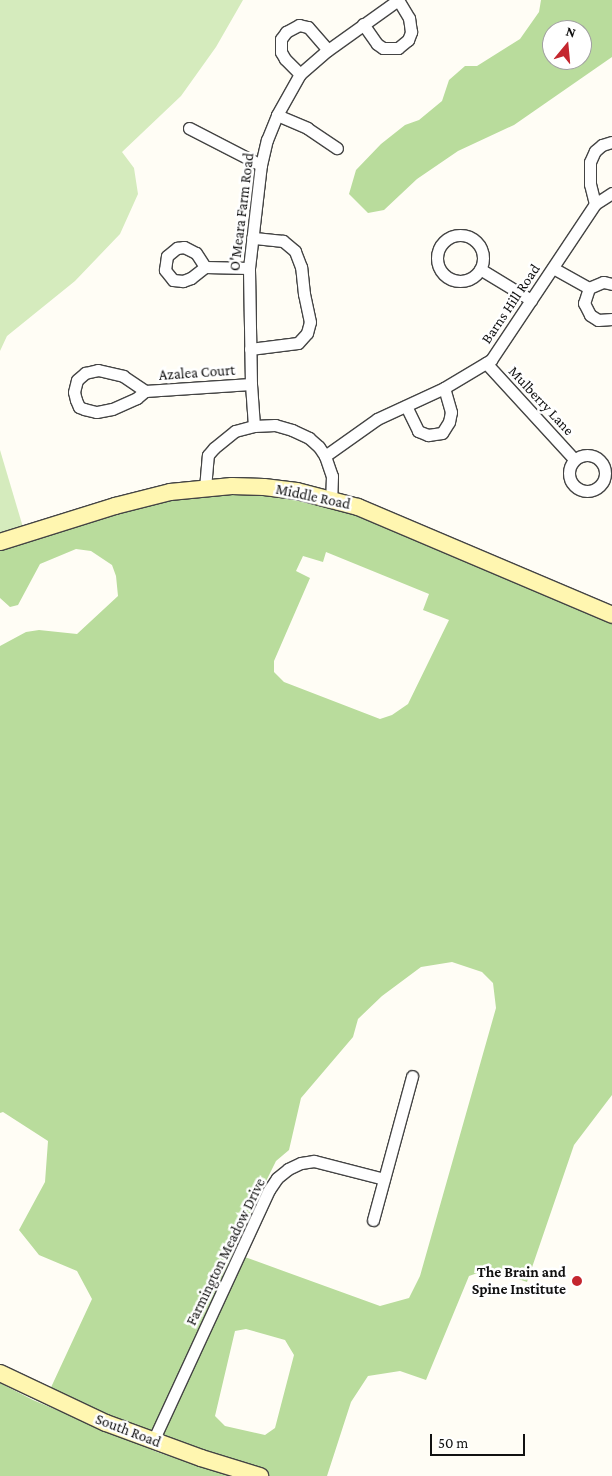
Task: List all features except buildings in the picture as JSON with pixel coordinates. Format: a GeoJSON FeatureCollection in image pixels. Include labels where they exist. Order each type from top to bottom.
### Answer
{"type":"FeatureCollection","features":[{"type":"Feature","properties":{"kind":"street"},"geometry":{"type":"LineString","coordinates":[[363,24],[376,44],[383,48],[398,48],[408,40],[411,32],[409,18],[398,0]]}},
{"type":"Feature","properties":{"kind":"street","name":"O'Meara Farm Road"},"geometry":{"type":"LineString","coordinates":[[254,426],[251,384],[249,268],[261,165],[267,140],[277,115],[300,74],[328,50],[398,0]]}},
{"type":"Feature","properties":{"kind":"street"},"geometry":{"type":"LineString","coordinates":[[300,74],[285,59],[281,52],[281,39],[286,32],[299,25],[308,27],[328,50]]}},
{"type":"Feature","properties":{"kind":"street"},"geometry":{"type":"LineString","coordinates":[[277,115],[308,128],[337,148]]}},
{"type":"Feature","properties":{"kind":"street"},"geometry":{"type":"LineString","coordinates":[[189,128],[261,165]]}},
{"type":"Feature","properties":{"kind":"street"},"geometry":{"type":"LineString","coordinates":[[595,204],[590,184],[590,162],[598,148],[612,142]]}},
{"type":"Feature","properties":{"kind":"street","name":"Barns Hill Road"},"geometry":{"type":"LineString","coordinates":[[325,456],[377,419],[444,388],[491,360],[595,204],[612,193]]}},
{"type":"Feature","properties":{"kind":"street"},"geometry":{"type":"LineString","coordinates":[[455,235],[469,236],[481,249],[483,262],[480,269],[475,276],[466,280],[450,278],[443,274],[438,264],[440,246],[445,240],[455,235]]}},
{"type":"Feature","properties":{"kind":"street"},"geometry":{"type":"LineString","coordinates":[[250,349],[298,343],[308,333],[310,322],[304,294],[302,268],[295,251],[283,241],[252,238]]}},
{"type":"Feature","properties":{"kind":"street"},"geometry":{"type":"LineString","coordinates":[[205,267],[249,268]]}},
{"type":"Feature","properties":{"kind":"street"},"geometry":{"type":"LineString","coordinates":[[553,268],[589,288]]}},
{"type":"Feature","properties":{"kind":"street"},"geometry":{"type":"LineString","coordinates":[[480,269],[531,300]]}},
{"type":"Feature","properties":{"kind":"street"},"geometry":{"type":"LineString","coordinates":[[612,284],[603,282],[589,288],[585,296],[586,309],[598,320],[612,319]]}},
{"type":"Feature","properties":{"kind":"street","name":"Mulberry Lane"},"geometry":{"type":"LineString","coordinates":[[486,363],[574,459]]}},
{"type":"Feature","properties":{"kind":"street","name":"Azalea Court"},"geometry":{"type":"LineString","coordinates":[[144,391],[137,398],[112,409],[96,412],[79,407],[74,392],[77,380],[85,373],[98,370],[123,376],[144,391],[251,384]]}},
{"type":"Feature","properties":{"kind":"street"},"geometry":{"type":"LineString","coordinates":[[406,406],[418,431],[428,435],[442,433],[449,422],[451,412],[444,388]]}},
{"type":"Feature","properties":{"kind":"street"},"geometry":{"type":"LineString","coordinates":[[205,488],[208,455],[214,448],[235,431],[254,426],[275,425],[309,438],[325,456],[332,476],[331,499]]}},
{"type":"Feature","properties":{"kind":"street","name":"Middle Road"},"geometry":{"type":"LineString","coordinates":[[0,542],[143,498],[170,492],[205,488],[264,487],[331,499],[383,516],[612,615]]}},
{"type":"Feature","properties":{"kind":"street"},"geometry":{"type":"LineString","coordinates":[[373,1220],[412,1076]]}},
{"type":"Feature","properties":{"kind":"street","name":"Farmington Meadow Drive"},"geometry":{"type":"LineString","coordinates":[[153,1441],[269,1190],[277,1178],[288,1169],[301,1163],[314,1161],[384,1179]]}},
{"type":"Feature","properties":{"kind":"street","name":"South Road"},"geometry":{"type":"LineString","coordinates":[[0,1373],[59,1402],[153,1441],[260,1476]]}},
{"type":"Feature","properties":{"kind":"green space"},"geometry":{"type":"Polygon","coordinates":[[[0,0],[243,0],[216,47],[181,96],[122,152],[134,168],[138,194],[120,234],[75,281],[7,336],[0,351],[0,0]]]}},
{"type":"Feature","properties":{"kind":"green space"},"geometry":{"type":"Polygon","coordinates":[[[541,0],[612,0],[612,57],[514,125],[458,151],[417,179],[384,210],[368,213],[349,194],[356,170],[381,144],[405,125],[419,120],[442,101],[449,80],[465,66],[477,66],[520,39],[539,12],[541,0]]]}},
{"type":"Feature","properties":{"kind":"green space"},"geometry":{"type":"Polygon","coordinates":[[[0,450],[25,534],[0,542],[0,450]]]}},
{"type":"Feature","properties":{"kind":"green space"},"geometry":{"type":"Polygon","coordinates":[[[297,491],[612,615],[612,1095],[574,1145],[527,1282],[489,1269],[469,1276],[426,1380],[400,1371],[368,1376],[351,1402],[327,1476],[260,1476],[47,1396],[92,1299],[77,1271],[39,1255],[19,1230],[45,1182],[48,1141],[3,1112],[0,1113],[0,646],[26,632],[39,630],[77,634],[118,596],[116,576],[112,565],[91,551],[76,549],[40,564],[18,605],[10,607],[0,598],[0,542],[170,492],[297,491]],[[326,552],[323,562],[303,556],[296,571],[310,578],[274,661],[274,672],[284,682],[380,719],[392,715],[408,704],[449,620],[423,610],[429,594],[326,552]],[[452,962],[421,967],[382,996],[358,1019],[353,1037],[301,1098],[289,1150],[276,1161],[231,1252],[380,1306],[409,1298],[420,1276],[496,1008],[493,983],[482,972],[452,962]],[[246,1329],[235,1331],[215,1416],[225,1426],[265,1435],[275,1428],[294,1355],[285,1340],[246,1329]]]}},
{"type":"Feature","properties":{"kind":"green space"},"geometry":{"type":"Polygon","coordinates":[[[0,1383],[33,1400],[157,1452],[229,1476],[0,1476],[0,1383]]]}},
{"type":"Feature","properties":{"kind":"place","name":"The Brain and Spine Institute"},"geometry":{"type":"Point","coordinates":[577,1281]}}]}
